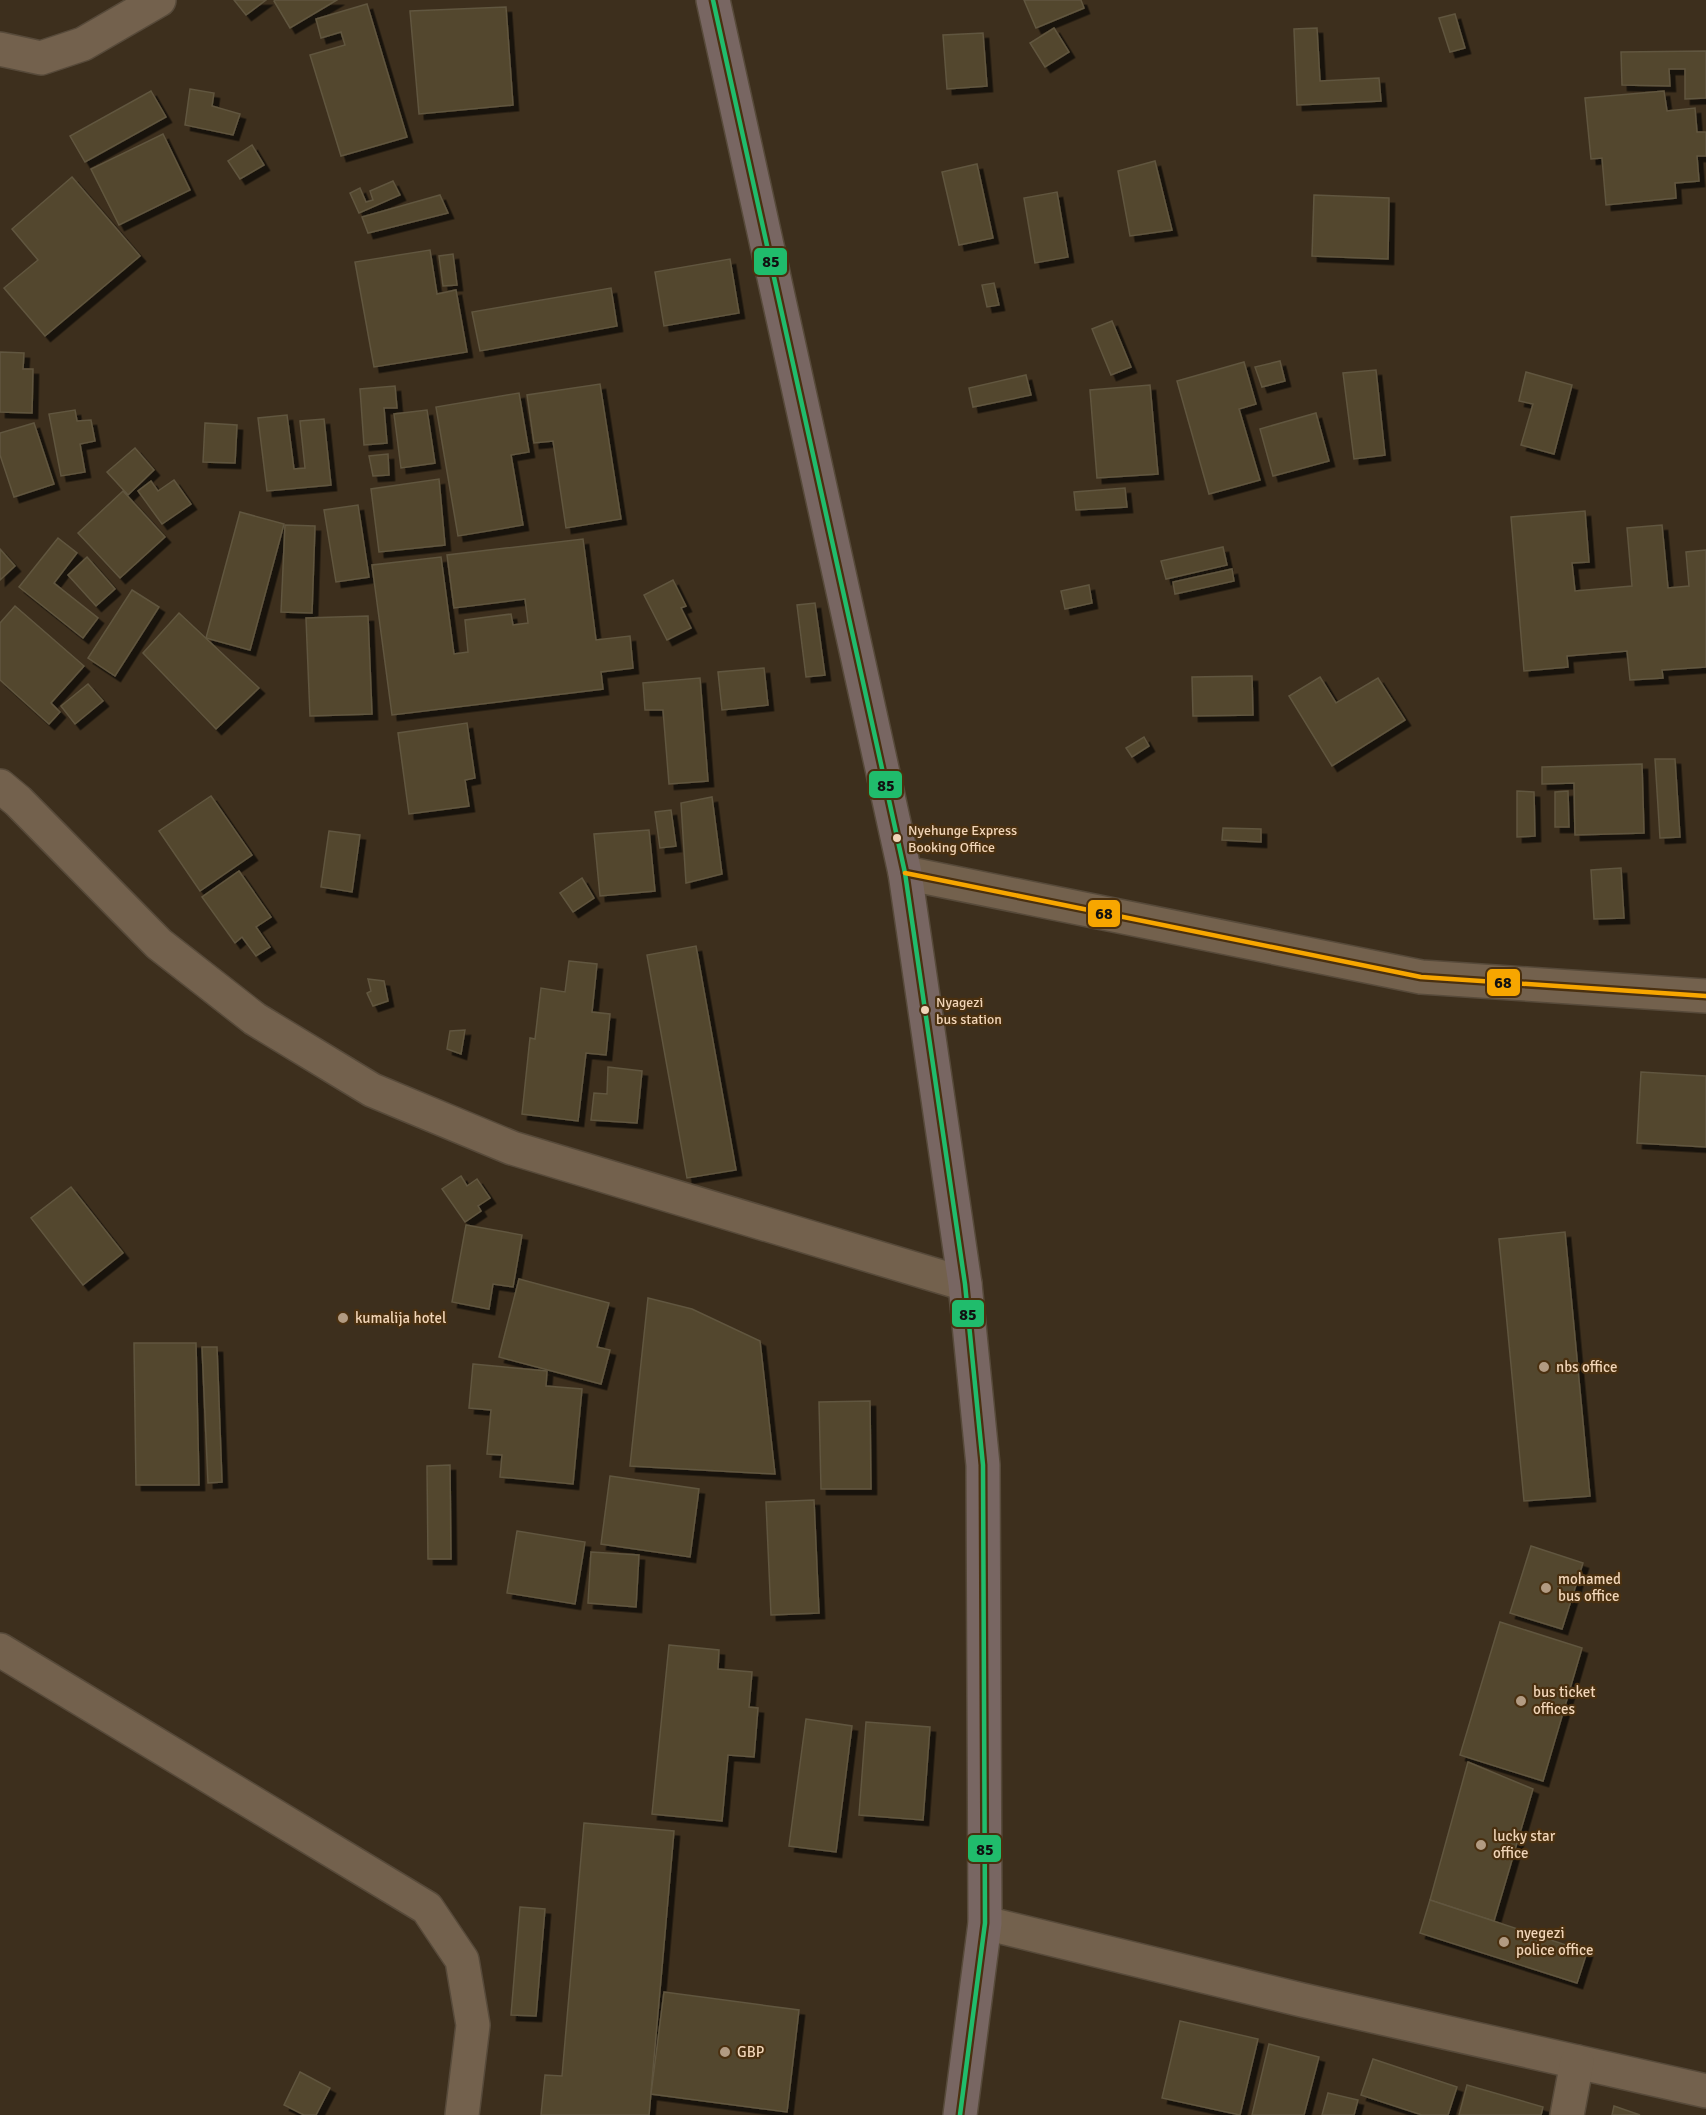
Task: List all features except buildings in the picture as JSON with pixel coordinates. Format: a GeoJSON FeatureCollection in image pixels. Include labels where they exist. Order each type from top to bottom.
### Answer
{"type":"FeatureCollection","features":[{"type":"Feature","properties":{"kind":"highway"},"geometry":{"type":"LineString","coordinates":[[713,0],[905,873],[965,1284],[983,1465],[985,1923],[960,2115]]}},
{"type":"Feature","properties":{"kind":"street"},"geometry":{"type":"LineString","coordinates":[[0,48],[41,58],[83,44],[159,0]]}},
{"type":"Feature","properties":{"kind":"street"},"geometry":{"type":"LineString","coordinates":[[6,804],[159,944],[255,1019],[372,1090],[512,1148],[965,1284]]}},
{"type":"Feature","properties":{"kind":"street"},"geometry":{"type":"LineString","coordinates":[[905,873],[1421,977],[1706,996]]}},
{"type":"Feature","properties":{"kind":"street"},"geometry":{"type":"LineString","coordinates":[[0,1650],[427,1908],[462,1960],[473,2025],[462,2115]]}},
{"type":"Feature","properties":{"kind":"street"},"geometry":{"type":"LineString","coordinates":[[985,1923],[1302,2000],[1706,2091]]}},
{"type":"Feature","properties":{"kind":"street"},"geometry":{"type":"LineString","coordinates":[[1567,2115],[1577,2062]]}},
{"type":"Feature","properties":{"kind":"transit line","name":"85"},"geometry":{"type":"LineString","coordinates":[[713,0],[905,873],[965,1284],[983,1465],[985,1923],[960,2115]]}},
{"type":"Feature","properties":{"kind":"transit line","name":"68"},"geometry":{"type":"LineString","coordinates":[[905,873],[1421,977],[1706,996]]}},
{"type":"Feature","properties":{"kind":"place","name":"Nyehunge Express Booking Office"},"geometry":{"type":"Point","coordinates":[897,838]}},
{"type":"Feature","properties":{"kind":"place","name":"Nyagezi bus station"},"geometry":{"type":"Point","coordinates":[925,1010]}},
{"type":"Feature","properties":{"kind":"place","name":"kumalija hotel"},"geometry":{"type":"Point","coordinates":[343,1318]}},
{"type":"Feature","properties":{"kind":"place","name":"nbs office"},"geometry":{"type":"Point","coordinates":[1544,1367]}},
{"type":"Feature","properties":{"kind":"place","name":"mohamed bus office"},"geometry":{"type":"Point","coordinates":[1546,1588]}},
{"type":"Feature","properties":{"kind":"place","name":"bus ticket offices"},"geometry":{"type":"Point","coordinates":[1521,1701]}},
{"type":"Feature","properties":{"kind":"place","name":"lucky star office"},"geometry":{"type":"Point","coordinates":[1481,1845]}},
{"type":"Feature","properties":{"kind":"place","name":"nyegezi police office"},"geometry":{"type":"Point","coordinates":[1504,1942]}},
{"type":"Feature","properties":{"kind":"place","name":"GBP"},"geometry":{"type":"Point","coordinates":[725,2052]}}]}
